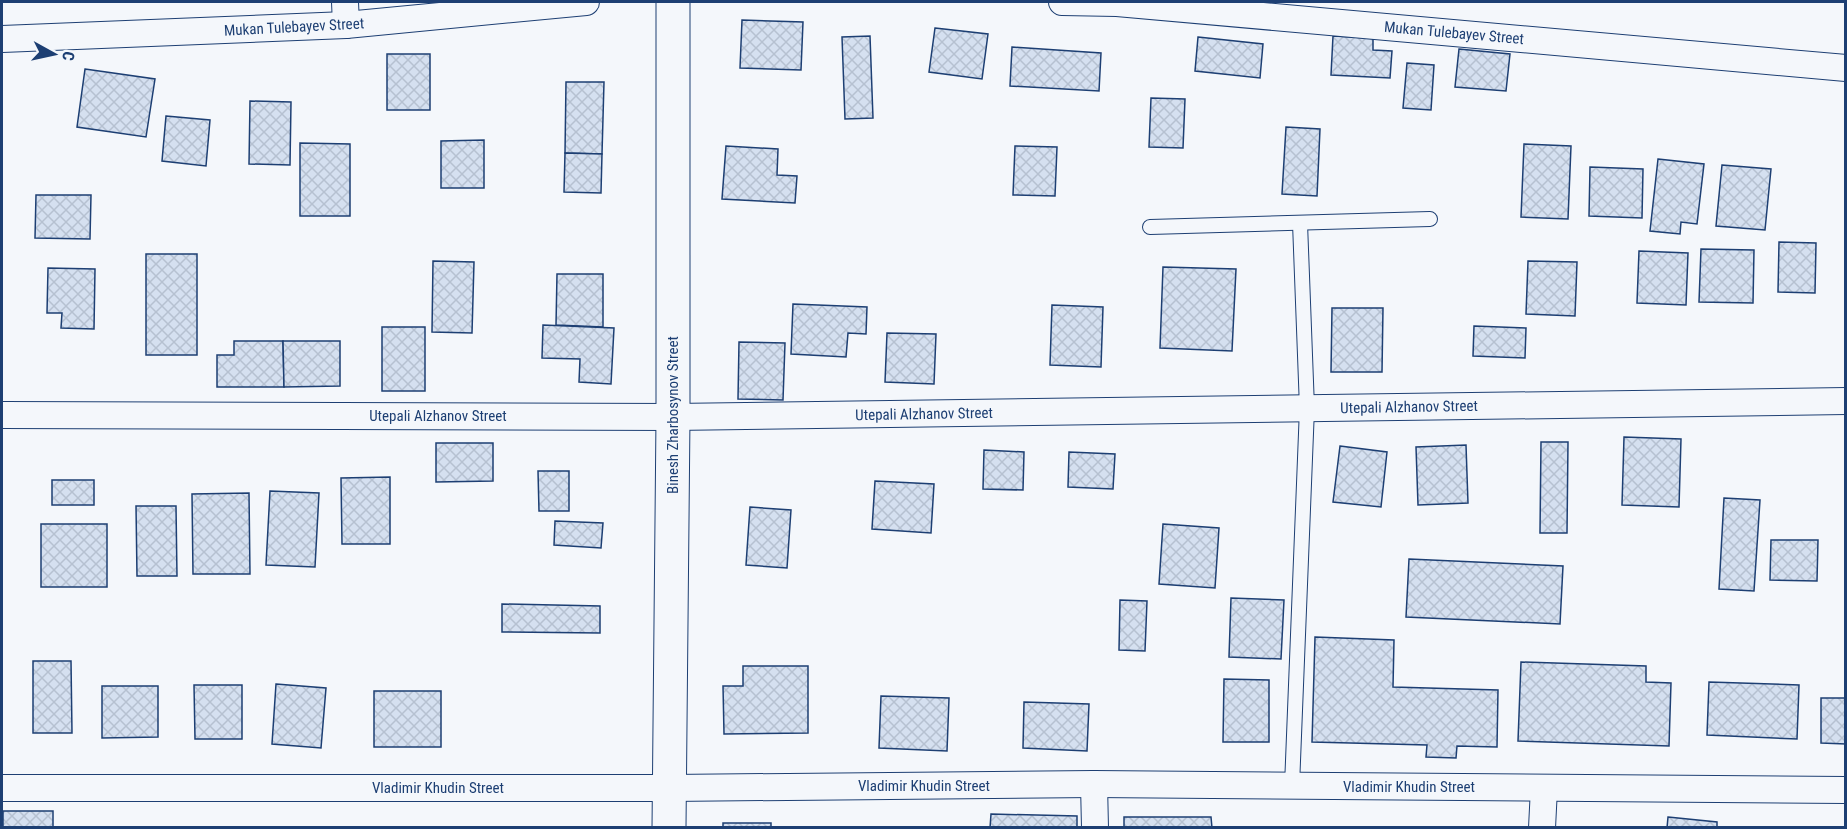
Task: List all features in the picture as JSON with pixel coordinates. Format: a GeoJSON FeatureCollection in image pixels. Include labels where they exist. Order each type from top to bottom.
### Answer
{"type":"FeatureCollection","features":[{"type":"Feature","properties":{"kind":"street","name":"Mukan Tulebayev Street"},"geometry":{"type":"LineString","coordinates":[[2,39],[346,13],[586,2]]}},
{"type":"Feature","properties":{"kind":"street","name":"Binesh Zharbosynov Street"},"geometry":{"type":"LineString","coordinates":[[669,828],[673,417],[673,2]]}},
{"type":"Feature","properties":{"kind":"street","name":"Mukan Tulebayev Street"},"geometry":{"type":"LineString","coordinates":[[1062,2],[1117,2],[1845,68]]}},
{"type":"Feature","properties":{"kind":"street","name":"Utepali Alzhanov Street"},"geometry":{"type":"LineString","coordinates":[[2,415],[673,417],[1845,400]]}},
{"type":"Feature","properties":{"kind":"street","name":"Vladimir Khudin Street"},"geometry":{"type":"LineString","coordinates":[[2,788],[670,788],[1095,784],[1845,790]]}},
{"type":"Feature","properties":{"kind":"street"},"geometry":{"type":"LineString","coordinates":[[1095,784],[1095,828]]}},
{"type":"Feature","properties":{"kind":"street"},"geometry":{"type":"LineString","coordinates":[[1542,828],[1544,788]]}},
{"type":"Feature","properties":{"kind":"lane"},"geometry":{"type":"LineString","coordinates":[[1150,227],[1430,219]]}},
{"type":"Feature","properties":{"kind":"lane"},"geometry":{"type":"LineString","coordinates":[[1292,786],[1307,408],[1300,223]]}},
{"type":"Feature","properties":{"kind":"building"},"geometry":{"type":"Polygon","coordinates":[[[742,20],[803,22],[801,70],[740,68],[742,20]]]}},
{"type":"Feature","properties":{"kind":"building"},"geometry":{"type":"Polygon","coordinates":[[[935,28],[988,34],[982,79],[929,72],[935,28]]]}},
{"type":"Feature","properties":{"kind":"building"},"geometry":{"type":"Polygon","coordinates":[[[870,36],[873,118],[845,119],[842,37],[870,36]]]}},
{"type":"Feature","properties":{"kind":"building"},"geometry":{"type":"Polygon","coordinates":[[[1333,36],[1373,38],[1373,50],[1392,51],[1390,78],[1331,75],[1333,36]]]}},
{"type":"Feature","properties":{"kind":"building"},"geometry":{"type":"Polygon","coordinates":[[[1198,37],[1263,44],[1260,78],[1195,71],[1198,37]]]}},
{"type":"Feature","properties":{"kind":"building"},"geometry":{"type":"Polygon","coordinates":[[[1012,47],[1101,53],[1099,91],[1010,86],[1012,47]]]}},
{"type":"Feature","properties":{"kind":"building"},"geometry":{"type":"Polygon","coordinates":[[[1459,49],[1510,54],[1506,91],[1455,87],[1459,49]]]}},
{"type":"Feature","properties":{"kind":"building"},"geometry":{"type":"Polygon","coordinates":[[[387,54],[430,54],[430,110],[387,110],[387,54]]]}},
{"type":"Feature","properties":{"kind":"building"},"geometry":{"type":"Polygon","coordinates":[[[1407,63],[1434,65],[1431,110],[1403,108],[1407,63]]]}},
{"type":"Feature","properties":{"kind":"building"},"geometry":{"type":"Polygon","coordinates":[[[85,69],[155,79],[146,137],[77,127],[85,69]]]}},
{"type":"Feature","properties":{"kind":"building"},"geometry":{"type":"Polygon","coordinates":[[[566,82],[604,82],[602,154],[565,153],[566,82]]]}},
{"type":"Feature","properties":{"kind":"building"},"geometry":{"type":"Polygon","coordinates":[[[1151,98],[1185,99],[1183,148],[1149,147],[1151,98]]]}},
{"type":"Feature","properties":{"kind":"building"},"geometry":{"type":"Polygon","coordinates":[[[250,101],[291,102],[290,165],[249,164],[250,101]]]}},
{"type":"Feature","properties":{"kind":"building"},"geometry":{"type":"Polygon","coordinates":[[[166,116],[210,120],[206,166],[162,161],[166,116]]]}},
{"type":"Feature","properties":{"kind":"building"},"geometry":{"type":"Polygon","coordinates":[[[1286,127],[1320,129],[1317,196],[1282,194],[1286,127]]]}},
{"type":"Feature","properties":{"kind":"building"},"geometry":{"type":"Polygon","coordinates":[[[484,140],[484,188],[441,188],[441,141],[484,140]]]}},
{"type":"Feature","properties":{"kind":"building"},"geometry":{"type":"Polygon","coordinates":[[[300,143],[350,144],[350,216],[300,216],[300,143]]]}},
{"type":"Feature","properties":{"kind":"building"},"geometry":{"type":"Polygon","coordinates":[[[1524,144],[1571,146],[1568,219],[1521,217],[1524,144]]]}},
{"type":"Feature","properties":{"kind":"building"},"geometry":{"type":"Polygon","coordinates":[[[726,146],[778,149],[777,175],[797,176],[795,203],[722,199],[726,146]]]}},
{"type":"Feature","properties":{"kind":"building"},"geometry":{"type":"Polygon","coordinates":[[[1015,146],[1057,147],[1055,196],[1013,195],[1015,146]]]}},
{"type":"Feature","properties":{"kind":"building"},"geometry":{"type":"Polygon","coordinates":[[[565,153],[602,154],[601,193],[564,192],[565,153]]]}},
{"type":"Feature","properties":{"kind":"building"},"geometry":{"type":"Polygon","coordinates":[[[1658,159],[1704,164],[1697,224],[1681,222],[1680,234],[1650,231],[1658,159]]]}},
{"type":"Feature","properties":{"kind":"building"},"geometry":{"type":"Polygon","coordinates":[[[1722,165],[1771,169],[1765,230],[1716,226],[1722,165]]]}},
{"type":"Feature","properties":{"kind":"building"},"geometry":{"type":"Polygon","coordinates":[[[1590,167],[1643,169],[1642,218],[1589,216],[1590,167]]]}},
{"type":"Feature","properties":{"kind":"building"},"geometry":{"type":"Polygon","coordinates":[[[36,195],[91,195],[90,239],[35,238],[36,195]]]}},
{"type":"Feature","properties":{"kind":"building"},"geometry":{"type":"Polygon","coordinates":[[[1779,242],[1816,243],[1815,293],[1778,292],[1779,242]]]}},
{"type":"Feature","properties":{"kind":"building"},"geometry":{"type":"Polygon","coordinates":[[[1701,249],[1754,250],[1753,303],[1699,302],[1701,249]]]}},
{"type":"Feature","properties":{"kind":"building"},"geometry":{"type":"Polygon","coordinates":[[[1639,251],[1688,253],[1686,305],[1637,303],[1639,251]]]}},
{"type":"Feature","properties":{"kind":"building"},"geometry":{"type":"Polygon","coordinates":[[[146,254],[197,254],[197,355],[146,355],[146,254]]]}},
{"type":"Feature","properties":{"kind":"building"},"geometry":{"type":"Polygon","coordinates":[[[433,261],[474,262],[472,333],[432,332],[433,261]]]}},
{"type":"Feature","properties":{"kind":"building"},"geometry":{"type":"Polygon","coordinates":[[[1528,261],[1577,262],[1575,316],[1526,314],[1528,261]]]}},
{"type":"Feature","properties":{"kind":"building"},"geometry":{"type":"Polygon","coordinates":[[[1163,267],[1236,269],[1232,351],[1160,348],[1163,267]]]}},
{"type":"Feature","properties":{"kind":"building"},"geometry":{"type":"Polygon","coordinates":[[[48,268],[95,269],[94,329],[61,328],[62,313],[47,313],[48,268]]]}},
{"type":"Feature","properties":{"kind":"building"},"geometry":{"type":"Polygon","coordinates":[[[557,274],[603,274],[603,327],[556,325],[557,274]]]}},
{"type":"Feature","properties":{"kind":"building"},"geometry":{"type":"Polygon","coordinates":[[[793,304],[867,307],[866,334],[848,333],[846,357],[791,354],[793,304]]]}},
{"type":"Feature","properties":{"kind":"building"},"geometry":{"type":"Polygon","coordinates":[[[1052,305],[1103,307],[1101,367],[1050,365],[1052,305]]]}},
{"type":"Feature","properties":{"kind":"building"},"geometry":{"type":"Polygon","coordinates":[[[1332,308],[1383,308],[1382,372],[1331,372],[1332,308]]]}},
{"type":"Feature","properties":{"kind":"building"},"geometry":{"type":"Polygon","coordinates":[[[543,325],[614,328],[611,384],[579,382],[580,359],[542,358],[543,325]]]}},
{"type":"Feature","properties":{"kind":"building"},"geometry":{"type":"Polygon","coordinates":[[[1474,326],[1526,328],[1525,358],[1473,356],[1474,326]]]}},
{"type":"Feature","properties":{"kind":"building"},"geometry":{"type":"Polygon","coordinates":[[[382,327],[425,327],[425,391],[382,391],[382,327]]]}},
{"type":"Feature","properties":{"kind":"building"},"geometry":{"type":"Polygon","coordinates":[[[887,333],[936,334],[934,384],[885,382],[887,333]]]}},
{"type":"Feature","properties":{"kind":"building"},"geometry":{"type":"Polygon","coordinates":[[[234,341],[283,341],[284,387],[217,387],[217,355],[234,355],[234,341]]]}},
{"type":"Feature","properties":{"kind":"building"},"geometry":{"type":"Polygon","coordinates":[[[283,341],[340,341],[340,386],[284,387],[283,341]]]}},
{"type":"Feature","properties":{"kind":"building"},"geometry":{"type":"Polygon","coordinates":[[[739,342],[785,343],[783,400],[738,399],[739,342]]]}},
{"type":"Feature","properties":{"kind":"building"},"geometry":{"type":"Polygon","coordinates":[[[1624,437],[1681,439],[1679,507],[1622,505],[1624,437]]]}},
{"type":"Feature","properties":{"kind":"building"},"geometry":{"type":"Polygon","coordinates":[[[1541,442],[1568,442],[1567,533],[1540,533],[1541,442]]]}},
{"type":"Feature","properties":{"kind":"building"},"geometry":{"type":"Polygon","coordinates":[[[436,443],[493,443],[493,481],[436,482],[436,443]]]}},
{"type":"Feature","properties":{"kind":"building"},"geometry":{"type":"Polygon","coordinates":[[[1466,445],[1468,503],[1418,505],[1416,447],[1466,445]]]}},
{"type":"Feature","properties":{"kind":"building"},"geometry":{"type":"Polygon","coordinates":[[[1340,446],[1387,452],[1381,507],[1333,502],[1340,446]]]}},
{"type":"Feature","properties":{"kind":"building"},"geometry":{"type":"Polygon","coordinates":[[[984,450],[1024,452],[1023,490],[983,489],[984,450]]]}},
{"type":"Feature","properties":{"kind":"building"},"geometry":{"type":"Polygon","coordinates":[[[1069,452],[1115,454],[1113,489],[1068,487],[1069,452]]]}},
{"type":"Feature","properties":{"kind":"building"},"geometry":{"type":"Polygon","coordinates":[[[538,471],[569,471],[569,511],[539,511],[538,471]]]}},
{"type":"Feature","properties":{"kind":"building"},"geometry":{"type":"Polygon","coordinates":[[[390,477],[390,544],[342,544],[341,478],[390,477]]]}},
{"type":"Feature","properties":{"kind":"building"},"geometry":{"type":"Polygon","coordinates":[[[52,480],[94,480],[94,505],[52,505],[52,480]]]}},
{"type":"Feature","properties":{"kind":"building"},"geometry":{"type":"Polygon","coordinates":[[[875,481],[934,484],[931,533],[872,529],[875,481]]]}},
{"type":"Feature","properties":{"kind":"building"},"geometry":{"type":"Polygon","coordinates":[[[270,491],[319,493],[315,567],[266,565],[270,491]]]}},
{"type":"Feature","properties":{"kind":"building"},"geometry":{"type":"Polygon","coordinates":[[[249,493],[250,574],[193,574],[192,494],[249,493]]]}},
{"type":"Feature","properties":{"kind":"building"},"geometry":{"type":"Polygon","coordinates":[[[1724,498],[1760,500],[1754,591],[1719,589],[1724,498]]]}},
{"type":"Feature","properties":{"kind":"building"},"geometry":{"type":"Polygon","coordinates":[[[136,506],[176,506],[177,576],[137,576],[136,506]]]}},
{"type":"Feature","properties":{"kind":"building"},"geometry":{"type":"Polygon","coordinates":[[[750,507],[791,510],[787,568],[746,565],[750,507]]]}},
{"type":"Feature","properties":{"kind":"building"},"geometry":{"type":"Polygon","coordinates":[[[555,521],[603,523],[601,548],[554,545],[555,521]]]}},
{"type":"Feature","properties":{"kind":"building"},"geometry":{"type":"Polygon","coordinates":[[[41,524],[107,524],[107,587],[41,587],[41,524]]]}},
{"type":"Feature","properties":{"kind":"building"},"geometry":{"type":"Polygon","coordinates":[[[1163,524],[1219,528],[1215,588],[1159,584],[1163,524]]]}},
{"type":"Feature","properties":{"kind":"building"},"geometry":{"type":"Polygon","coordinates":[[[1771,540],[1818,540],[1817,581],[1770,580],[1771,540]]]}},
{"type":"Feature","properties":{"kind":"building"},"geometry":{"type":"Polygon","coordinates":[[[1409,559],[1563,566],[1560,624],[1406,617],[1409,559]]]}},
{"type":"Feature","properties":{"kind":"building"},"geometry":{"type":"Polygon","coordinates":[[[1231,598],[1284,600],[1281,659],[1229,657],[1231,598]]]}},
{"type":"Feature","properties":{"kind":"building"},"geometry":{"type":"Polygon","coordinates":[[[1120,600],[1147,601],[1145,651],[1119,650],[1120,600]]]}},
{"type":"Feature","properties":{"kind":"building"},"geometry":{"type":"Polygon","coordinates":[[[502,604],[600,606],[600,633],[502,632],[502,604]]]}},
{"type":"Feature","properties":{"kind":"building"},"geometry":{"type":"Polygon","coordinates":[[[1315,637],[1394,640],[1393,687],[1498,690],[1497,747],[1457,746],[1456,758],[1426,757],[1427,745],[1312,742],[1315,637]]]}},
{"type":"Feature","properties":{"kind":"building"},"geometry":{"type":"Polygon","coordinates":[[[33,661],[71,661],[72,733],[33,733],[33,661]]]}},
{"type":"Feature","properties":{"kind":"building"},"geometry":{"type":"Polygon","coordinates":[[[1521,662],[1646,666],[1646,682],[1671,683],[1669,746],[1518,741],[1521,662]]]}},
{"type":"Feature","properties":{"kind":"building"},"geometry":{"type":"Polygon","coordinates":[[[743,666],[808,666],[808,733],[724,734],[723,686],[743,686],[743,666]]]}},
{"type":"Feature","properties":{"kind":"building"},"geometry":{"type":"Polygon","coordinates":[[[1224,679],[1269,680],[1269,742],[1223,742],[1224,679]]]}},
{"type":"Feature","properties":{"kind":"building"},"geometry":{"type":"Polygon","coordinates":[[[1709,682],[1799,685],[1797,739],[1707,735],[1709,682]]]}},
{"type":"Feature","properties":{"kind":"building"},"geometry":{"type":"Polygon","coordinates":[[[276,684],[326,688],[321,748],[272,744],[276,684]]]}},
{"type":"Feature","properties":{"kind":"building"},"geometry":{"type":"Polygon","coordinates":[[[194,685],[242,685],[242,739],[195,739],[194,685]]]}},
{"type":"Feature","properties":{"kind":"building"},"geometry":{"type":"Polygon","coordinates":[[[102,686],[158,686],[158,737],[102,738],[102,686]]]}},
{"type":"Feature","properties":{"kind":"building"},"geometry":{"type":"Polygon","coordinates":[[[374,691],[441,691],[441,747],[374,747],[374,691]]]}},
{"type":"Feature","properties":{"kind":"building"},"geometry":{"type":"Polygon","coordinates":[[[881,696],[949,698],[947,751],[879,748],[881,696]]]}},
{"type":"Feature","properties":{"kind":"building"},"geometry":{"type":"Polygon","coordinates":[[[1821,698],[1846,698],[1846,744],[1821,743],[1821,698]]]}},
{"type":"Feature","properties":{"kind":"building"},"geometry":{"type":"Polygon","coordinates":[[[1024,702],[1089,704],[1087,751],[1023,748],[1024,702]]]}},
{"type":"Feature","properties":{"kind":"building"},"geometry":{"type":"Polygon","coordinates":[[[3,811],[53,811],[53,828],[3,828],[3,811]]]}},
{"type":"Feature","properties":{"kind":"building"},"geometry":{"type":"Polygon","coordinates":[[[991,814],[1077,816],[1077,828],[990,828],[991,814]]]}},
{"type":"Feature","properties":{"kind":"building"},"geometry":{"type":"Polygon","coordinates":[[[1124,817],[1211,817],[1212,828],[1124,828],[1124,817]]]}},
{"type":"Feature","properties":{"kind":"building"},"geometry":{"type":"Polygon","coordinates":[[[1668,817],[1717,822],[1717,828],[1667,828],[1668,817]]]}},
{"type":"Feature","properties":{"kind":"building"},"geometry":{"type":"Polygon","coordinates":[[[723,823],[771,823],[771,828],[723,828],[723,823]]]}}]}
